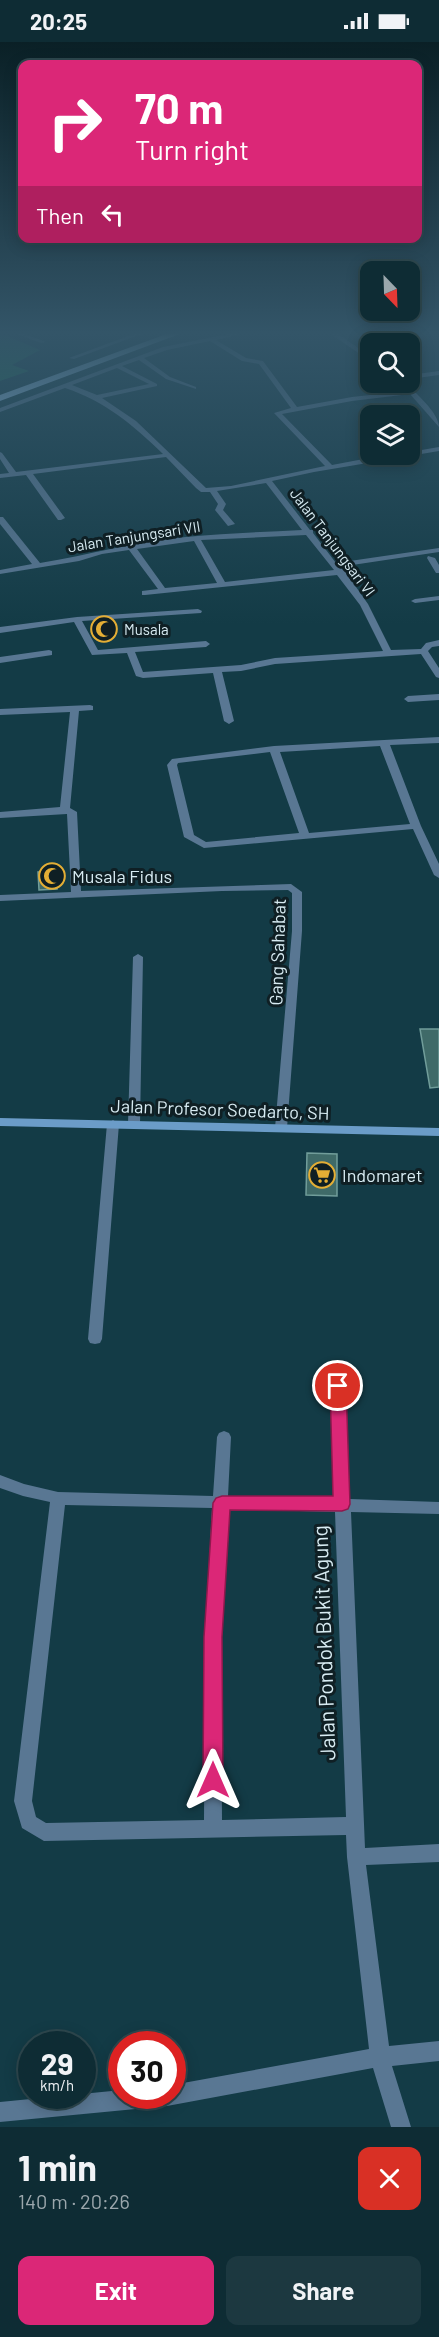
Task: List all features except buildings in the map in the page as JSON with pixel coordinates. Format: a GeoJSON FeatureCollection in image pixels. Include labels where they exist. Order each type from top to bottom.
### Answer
{"type":"FeatureCollection","features":[{"type":"Feature","properties":{"kind":"main road","name":"Jalan Profesor Soedarto, SH"},"geometry":{"type":"LineString","coordinates":[[0,1122],[439,1132]]}},
{"type":"Feature","properties":{"kind":"street"},"geometry":{"type":"LineString","coordinates":[[141,429],[202,490],[213,491],[360,462]]}},
{"type":"Feature","properties":{"kind":"street"},"geometry":{"type":"LineString","coordinates":[[292,429],[330,467]]}},
{"type":"Feature","properties":{"kind":"street"},"geometry":{"type":"LineString","coordinates":[[420,452],[439,449]]}},
{"type":"Feature","properties":{"kind":"street"},"geometry":{"type":"LineString","coordinates":[[0,454],[14,474]]}},
{"type":"Feature","properties":{"kind":"street"},"geometry":{"type":"LineString","coordinates":[[0,476],[168,455]]}},
{"type":"Feature","properties":{"kind":"street"},"geometry":{"type":"LineString","coordinates":[[28,472],[61,518]]}},
{"type":"Feature","properties":{"kind":"street","name":"Jalan Tanjungsari VI"},"geometry":{"type":"LineString","coordinates":[[268,481],[364,604],[388,653]]}},
{"type":"Feature","properties":{"kind":"street"},"geometry":{"type":"LineString","coordinates":[[213,491],[222,504],[219,510],[231,524]]}},
{"type":"Feature","properties":{"kind":"street"},"geometry":{"type":"LineString","coordinates":[[0,519],[38,566]]}},
{"type":"Feature","properties":{"kind":"street","name":"Jalan Tanjungsari VII"},"geometry":{"type":"LineString","coordinates":[[0,572],[196,538],[310,532]]}},
{"type":"Feature","properties":{"kind":"street"},"geometry":{"type":"LineString","coordinates":[[196,538],[222,584]]}},
{"type":"Feature","properties":{"kind":"street"},"geometry":{"type":"LineString","coordinates":[[132,548],[163,591]]}},
{"type":"Feature","properties":{"kind":"street"},"geometry":{"type":"LineString","coordinates":[[335,565],[439,550]]}},
{"type":"Feature","properties":{"kind":"street"},"geometry":{"type":"LineString","coordinates":[[431,558],[439,571]]}},
{"type":"Feature","properties":{"kind":"street"},"geometry":{"type":"LineString","coordinates":[[145,593],[341,572]]}},
{"type":"Feature","properties":{"kind":"street"},"geometry":{"type":"LineString","coordinates":[[415,601],[439,598]]}},
{"type":"Feature","properties":{"kind":"street"},"geometry":{"type":"LineString","coordinates":[[0,630],[77,619],[198,611]]}},
{"type":"Feature","properties":{"kind":"street"},"geometry":{"type":"LineString","coordinates":[[77,619],[95,653],[206,644]]}},
{"type":"Feature","properties":{"kind":"street"},"geometry":{"type":"LineString","coordinates":[[130,650],[139,674],[142,675],[217,670],[269,661],[424,651],[429,645],[439,643]]}},
{"type":"Feature","properties":{"kind":"street"},"geometry":{"type":"LineString","coordinates":[[424,651],[439,675]]}},
{"type":"Feature","properties":{"kind":"street"},"geometry":{"type":"LineString","coordinates":[[0,660],[49,653]]}},
{"type":"Feature","properties":{"kind":"street"},"geometry":{"type":"LineString","coordinates":[[217,670],[229,721]]}},
{"type":"Feature","properties":{"kind":"street"},"geometry":{"type":"LineString","coordinates":[[408,699],[439,696]]}},
{"type":"Feature","properties":{"kind":"street"},"geometry":{"type":"LineString","coordinates":[[0,712],[90,708]]}},
{"type":"Feature","properties":{"kind":"street"},"geometry":{"type":"LineString","coordinates":[[64,810],[75,709]]}},
{"type":"Feature","properties":{"kind":"street"},"geometry":{"type":"LineString","coordinates":[[416,826],[204,845],[189,837],[172,765],[175,761],[274,749],[439,740]]}},
{"type":"Feature","properties":{"kind":"street"},"geometry":{"type":"LineString","coordinates":[[384,743],[416,826],[439,875]]}},
{"type":"Feature","properties":{"kind":"street"},"geometry":{"type":"LineString","coordinates":[[274,749],[305,836]]}},
{"type":"Feature","properties":{"kind":"street"},"geometry":{"type":"LineString","coordinates":[[0,815],[64,810],[73,814],[76,896]]}},
{"type":"Feature","properties":{"kind":"street","name":"Gang Sahabat"},"geometry":{"type":"LineString","coordinates":[[0,898],[284,885],[291,887],[297,892],[297,931],[281,1128]]}},
{"type":"Feature","properties":{"kind":"street"},"geometry":{"type":"LineString","coordinates":[[134,1124],[138,957]]}},
{"type":"Feature","properties":{"kind":"street"},"geometry":{"type":"LineString","coordinates":[[95,1339],[112,1124]]}},
{"type":"Feature","properties":{"kind":"street","name":"Jalan Pondok Bukit Agung"},"geometry":{"type":"LineString","coordinates":[[338,1386],[356,1857],[380,2057],[401,2127]]}},
{"type":"Feature","properties":{"kind":"street"},"geometry":{"type":"LineString","coordinates":[[213,1828],[213,1637],[224,1437]]}},
{"type":"Feature","properties":{"kind":"street"},"geometry":{"type":"LineString","coordinates":[[0,1481],[23,1490],[58,1498],[439,1508]]}},
{"type":"Feature","properties":{"kind":"street"},"geometry":{"type":"LineString","coordinates":[[58,1498],[23,1801],[28,1822],[44,1832],[354,1826]]}},
{"type":"Feature","properties":{"kind":"street"},"geometry":{"type":"LineString","coordinates":[[356,1857],[439,1853]]}},
{"type":"Feature","properties":{"kind":"street"},"geometry":{"type":"LineString","coordinates":[[186,2092],[380,2057],[439,2050]]}},
{"type":"Feature","properties":{"kind":"street"},"geometry":{"type":"LineString","coordinates":[[0,2112],[108,2102]]}},
{"type":"Feature","properties":{"kind":"place","name":"Musala"},"geometry":{"type":"Point","coordinates":[104,629]}},
{"type":"Feature","properties":{"kind":"place","name":"Musala Fidus"},"geometry":{"type":"Point","coordinates":[52,876]}},
{"type":"Feature","properties":{"kind":"place","name":"Indomaret"},"geometry":{"type":"Point","coordinates":[322,1175]}},
{"type":"Feature","properties":{"kind":"route"},"geometry":{"type":"LineString","coordinates":[[213,1780],[213,1637],[222,1503],[342,1504],[338,1386]]}}]}
